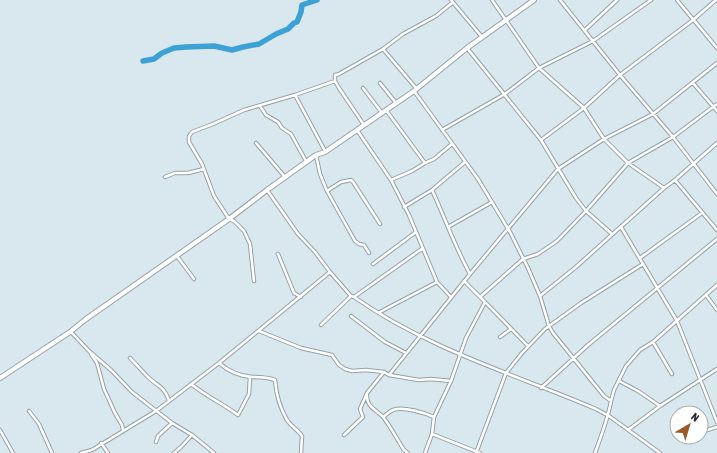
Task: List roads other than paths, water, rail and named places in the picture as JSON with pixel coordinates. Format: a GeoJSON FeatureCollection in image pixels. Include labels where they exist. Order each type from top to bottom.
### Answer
{"type":"FeatureCollection","features":[{"type":"Feature","properties":{"kind":"street"},"geometry":{"type":"LineString","coordinates":[[492,0],[539,68],[584,108],[604,140],[628,163],[664,188]]}},
{"type":"Feature","properties":{"kind":"street"},"geometry":{"type":"LineString","coordinates":[[0,378],[70,332],[86,319],[229,219],[306,161],[325,152],[396,104],[482,37],[534,0]]}},
{"type":"Feature","properties":{"kind":"street"},"geometry":{"type":"LineString","coordinates":[[560,0],[620,75],[673,137],[717,194]]}},
{"type":"Feature","properties":{"kind":"street"},"geometry":{"type":"LineString","coordinates":[[585,30],[617,0]]}},
{"type":"Feature","properties":{"kind":"street"},"geometry":{"type":"LineString","coordinates":[[442,130],[505,94],[539,68],[593,41],[651,0]]}},
{"type":"Feature","properties":{"kind":"street"},"geometry":{"type":"LineString","coordinates":[[677,0],[717,48]]}},
{"type":"Feature","properties":{"kind":"street"},"geometry":{"type":"LineString","coordinates":[[541,140],[584,108],[620,75],[693,20],[716,0]]}},
{"type":"Feature","properties":{"kind":"street"},"geometry":{"type":"LineString","coordinates":[[364,125],[335,80],[335,75],[383,49],[403,34],[436,16],[452,2],[482,37]]}},
{"type":"Feature","properties":{"kind":"street"},"geometry":{"type":"LineString","coordinates":[[468,48],[541,140],[576,198],[586,211],[612,234]]}},
{"type":"Feature","properties":{"kind":"street"},"geometry":{"type":"LineString","coordinates":[[383,49],[415,89],[508,228],[540,296],[549,326],[573,359],[604,396],[611,401]]}},
{"type":"Feature","properties":{"kind":"street"},"geometry":{"type":"LineString","coordinates":[[389,375],[464,281],[558,169],[604,140],[653,114],[717,63]]}},
{"type":"Feature","properties":{"kind":"street"},"geometry":{"type":"LineString","coordinates":[[254,281],[250,244],[244,231],[234,221],[229,219],[214,196],[204,170],[189,142],[190,136],[192,132],[214,124],[244,110],[295,95],[335,80]]}},
{"type":"Feature","properties":{"kind":"street"},"geometry":{"type":"LineString","coordinates":[[380,83],[396,104]]}},
{"type":"Feature","properties":{"kind":"street"},"geometry":{"type":"LineString","coordinates":[[693,83],[717,111]]}},
{"type":"Feature","properties":{"kind":"street"},"geometry":{"type":"LineString","coordinates":[[363,88],[424,163]]}},
{"type":"Feature","properties":{"kind":"street"},"geometry":{"type":"LineString","coordinates":[[295,95],[325,152]]}},
{"type":"Feature","properties":{"kind":"street"},"geometry":{"type":"LineString","coordinates":[[480,297],[523,260],[538,254],[557,241],[586,211],[628,163],[673,137],[717,104]]}},
{"type":"Feature","properties":{"kind":"street"},"geometry":{"type":"LineString","coordinates":[[260,106],[266,115],[278,122],[282,128],[291,134],[306,161]]}},
{"type":"Feature","properties":{"kind":"street"},"geometry":{"type":"LineString","coordinates":[[356,130],[391,180],[409,215],[437,282],[451,297]]}},
{"type":"Feature","properties":{"kind":"street"},"geometry":{"type":"LineString","coordinates":[[256,143],[285,177]]}},
{"type":"Feature","properties":{"kind":"street"},"geometry":{"type":"LineString","coordinates":[[540,296],[576,267],[664,188],[717,143]]}},
{"type":"Feature","properties":{"kind":"street"},"geometry":{"type":"LineString","coordinates":[[391,180],[412,172],[424,163],[434,159],[452,144]]}},
{"type":"Feature","properties":{"kind":"street"},"geometry":{"type":"LineString","coordinates":[[316,155],[320,174],[327,191],[355,241],[364,245],[369,253]]}},
{"type":"Feature","properties":{"kind":"street"},"geometry":{"type":"LineString","coordinates":[[404,207],[432,190],[465,162]]}},
{"type":"Feature","properties":{"kind":"street"},"geometry":{"type":"LineString","coordinates":[[165,177],[175,173],[188,174],[204,170]]}},
{"type":"Feature","properties":{"kind":"street"},"geometry":{"type":"LineString","coordinates":[[327,191],[341,182],[351,180],[354,182],[380,224]]}},
{"type":"Feature","properties":{"kind":"street"},"geometry":{"type":"LineString","coordinates":[[675,180],[717,230]]}},
{"type":"Feature","properties":{"kind":"street"},"geometry":{"type":"LineString","coordinates":[[267,190],[298,234],[315,252],[350,296],[419,336],[460,355],[577,401],[609,416],[660,453]]}},
{"type":"Feature","properties":{"kind":"street"},"geometry":{"type":"LineString","coordinates":[[432,190],[459,256],[470,274]]}},
{"type":"Feature","properties":{"kind":"street"},"geometry":{"type":"LineString","coordinates":[[448,227],[492,202]]}},
{"type":"Feature","properties":{"kind":"street"},"geometry":{"type":"LineString","coordinates":[[640,258],[702,213]]}},
{"type":"Feature","properties":{"kind":"street"},"geometry":{"type":"LineString","coordinates":[[621,227],[677,321],[717,422]]}},
{"type":"Feature","properties":{"kind":"street"},"geometry":{"type":"LineString","coordinates":[[374,264],[416,232]]}},
{"type":"Feature","properties":{"kind":"street"},"geometry":{"type":"LineString","coordinates":[[541,388],[573,359],[717,239]]}},
{"type":"Feature","properties":{"kind":"street"},"geometry":{"type":"LineString","coordinates":[[354,297],[423,248]]}},
{"type":"Feature","properties":{"kind":"street"},"geometry":{"type":"LineString","coordinates":[[278,254],[294,293],[301,297]]}},
{"type":"Feature","properties":{"kind":"street"},"geometry":{"type":"LineString","coordinates":[[177,256],[194,279]]}},
{"type":"Feature","properties":{"kind":"street"},"geometry":{"type":"LineString","coordinates":[[432,434],[478,453],[506,373],[528,346],[549,326],[643,264]]}},
{"type":"Feature","properties":{"kind":"street"},"geometry":{"type":"LineString","coordinates":[[82,453],[92,450],[101,443],[156,411],[219,363],[330,272]]}},
{"type":"Feature","properties":{"kind":"street"},"geometry":{"type":"LineString","coordinates":[[464,281],[528,346]]}},
{"type":"Feature","properties":{"kind":"street"},"geometry":{"type":"LineString","coordinates":[[379,312],[437,282]]}},
{"type":"Feature","properties":{"kind":"street"},"geometry":{"type":"LineString","coordinates":[[595,453],[609,416],[611,401],[626,366],[640,350],[653,342],[717,285]]}},
{"type":"Feature","properties":{"kind":"street"},"geometry":{"type":"LineString","coordinates":[[706,295],[717,310]]}},
{"type":"Feature","properties":{"kind":"street"},"geometry":{"type":"LineString","coordinates":[[321,325],[350,296]]}},
{"type":"Feature","properties":{"kind":"street"},"geometry":{"type":"LineString","coordinates":[[425,453],[432,434],[434,418],[451,381],[466,338],[485,302]]}},
{"type":"Feature","properties":{"kind":"street"},"geometry":{"type":"LineString","coordinates":[[351,316],[385,342],[406,353]]}},
{"type":"Feature","properties":{"kind":"street"},"geometry":{"type":"LineString","coordinates":[[500,337],[511,329]]}},
{"type":"Feature","properties":{"kind":"street"},"geometry":{"type":"LineString","coordinates":[[259,331],[301,348],[332,355],[339,365],[352,371],[366,370],[384,372],[389,375],[419,380],[431,379],[451,381]]}},
{"type":"Feature","properties":{"kind":"street"},"geometry":{"type":"LineString","coordinates":[[70,332],[132,392],[172,423],[192,435],[214,453]]}},
{"type":"Feature","properties":{"kind":"street"},"geometry":{"type":"LineString","coordinates":[[653,342],[672,374]]}},
{"type":"Feature","properties":{"kind":"street"},"geometry":{"type":"LineString","coordinates":[[89,351],[97,363],[104,389],[123,430]]}},
{"type":"Feature","properties":{"kind":"street"},"geometry":{"type":"LineString","coordinates":[[130,358],[149,378],[166,391],[169,400]]}},
{"type":"Feature","properties":{"kind":"street"},"geometry":{"type":"LineString","coordinates":[[219,363],[227,370],[250,377],[266,377],[275,380],[276,389],[283,411],[288,420],[302,436],[301,453]]}},
{"type":"Feature","properties":{"kind":"street"},"geometry":{"type":"LineString","coordinates":[[628,430],[660,406],[717,369]]}},
{"type":"Feature","properties":{"kind":"street"},"geometry":{"type":"LineString","coordinates":[[344,435],[363,417],[360,409],[367,393],[384,372]]}},
{"type":"Feature","properties":{"kind":"street"},"geometry":{"type":"LineString","coordinates":[[192,384],[204,395],[224,405],[238,415],[249,394],[250,377]]}},
{"type":"Feature","properties":{"kind":"street"},"geometry":{"type":"LineString","coordinates":[[619,380],[660,406]]}},
{"type":"Feature","properties":{"kind":"street"},"geometry":{"type":"LineString","coordinates":[[367,393],[366,400],[373,409],[383,417],[404,450],[408,453]]}},
{"type":"Feature","properties":{"kind":"street"},"geometry":{"type":"LineString","coordinates":[[383,417],[394,409],[400,409],[434,418]]}},
{"type":"Feature","properties":{"kind":"street"},"geometry":{"type":"LineString","coordinates":[[29,411],[39,424],[52,453]]}},
{"type":"Feature","properties":{"kind":"street"},"geometry":{"type":"LineString","coordinates":[[156,442],[158,436],[172,423]]}},
{"type":"Feature","properties":{"kind":"street"},"geometry":{"type":"LineString","coordinates":[[0,430],[13,453]]}},
{"type":"Feature","properties":{"kind":"street"},"geometry":{"type":"LineString","coordinates":[[174,453],[192,435]]}},
{"type":"Feature","properties":{"kind":"street"},"geometry":{"type":"LineString","coordinates":[[101,443],[108,453]]}},
{"type":"Feature","properties":{"kind":"waterway"},"geometry":{"type":"LineString","coordinates":[[143,61],[154,59],[162,53],[174,48],[214,46],[232,50],[259,44],[288,29],[297,22],[302,5],[317,0]]}}]}
